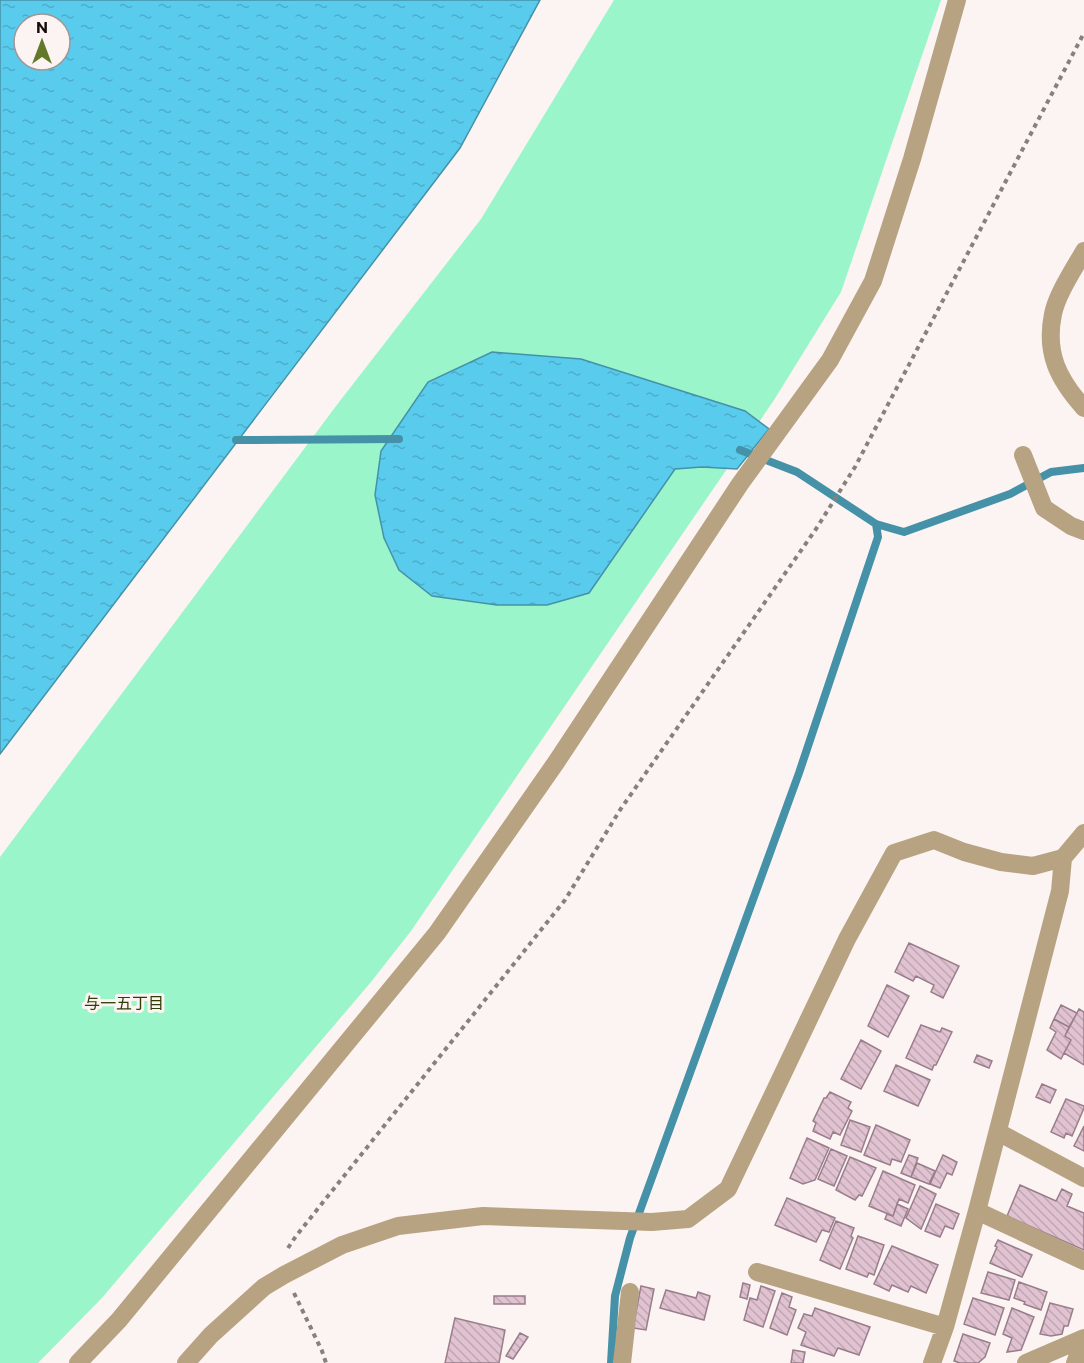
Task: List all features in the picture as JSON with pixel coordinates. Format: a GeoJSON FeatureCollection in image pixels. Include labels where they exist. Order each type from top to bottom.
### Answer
{"type":"FeatureCollection","features":[{"type":"Feature","properties":{"kind":"street"},"geometry":{"type":"LineString","coordinates":[[78,1363],[126,1310],[437,933],[557,761],[749,471],[830,360],[873,281],[912,159],[957,0]]}},
{"type":"Feature","properties":{"kind":"street"},"geometry":{"type":"LineString","coordinates":[[1084,250],[1053,313],[1051,339],[1055,367],[1063,384],[1084,408]]}},
{"type":"Feature","properties":{"kind":"street"},"geometry":{"type":"LineString","coordinates":[[1023,454],[1044,508],[1071,526],[1084,531]]}},
{"type":"Feature","properties":{"kind":"street"},"geometry":{"type":"LineString","coordinates":[[932,1363],[945,1327],[998,1132],[1060,891],[1063,858],[1084,833]]}},
{"type":"Feature","properties":{"kind":"street"},"geometry":{"type":"LineString","coordinates":[[186,1363],[211,1335],[264,1287],[342,1245],[398,1226],[483,1216],[652,1222],[688,1219],[728,1189],[847,939],[894,853],[934,840],[964,852],[1001,862],[1033,866],[1063,858]]}},
{"type":"Feature","properties":{"kind":"street"},"geometry":{"type":"LineString","coordinates":[[998,1132],[1084,1178]]}},
{"type":"Feature","properties":{"kind":"street"},"geometry":{"type":"LineString","coordinates":[[977,1211],[1084,1262]]}},
{"type":"Feature","properties":{"kind":"street"},"geometry":{"type":"LineString","coordinates":[[757,1272],[945,1327]]}},
{"type":"Feature","properties":{"kind":"street"},"geometry":{"type":"LineString","coordinates":[[622,1363],[630,1292]]}},
{"type":"Feature","properties":{"kind":"street"},"geometry":{"type":"LineString","coordinates":[[1026,1363],[1084,1339]]}},
{"type":"Feature","properties":{"kind":"street"},"geometry":{"type":"LineString","coordinates":[[1075,1363],[1084,1339]]}},
{"type":"Feature","properties":{"kind":"path"},"geometry":{"type":"LineString","coordinates":[[285,1253],[303,1226],[564,900],[620,810],[816,529],[855,466],[1084,33]]}},
{"type":"Feature","properties":{"kind":"path"},"geometry":{"type":"LineString","coordinates":[[304,1312],[326,1363]]}},
{"type":"Feature","properties":{"kind":"green space"},"geometry":{"type":"Polygon","coordinates":[[[614,0],[941,0],[841,292],[774,400],[411,931],[371,982],[101,1299],[38,1363],[0,1363],[0,857],[336,406],[481,219],[614,0]]]}},
{"type":"Feature","properties":{"kind":"water"},"geometry":{"type":"Polygon","coordinates":[[[0,0],[540,0],[460,148],[0,754],[0,0]]]}},
{"type":"Feature","properties":{"kind":"water"},"geometry":{"type":"Polygon","coordinates":[[[492,352],[581,359],[745,411],[769,429],[737,469],[702,467],[675,469],[589,593],[547,605],[497,605],[432,596],[399,570],[384,538],[375,495],[381,451],[428,382],[492,352]]]}},
{"type":"Feature","properties":{"kind":"building"},"geometry":{"type":"Polygon","coordinates":[[[909,943],[959,966],[943,998],[931,992],[934,985],[916,976],[913,981],[895,972],[909,943]]]}},
{"type":"Feature","properties":{"kind":"building"},"geometry":{"type":"Polygon","coordinates":[[[887,985],[909,996],[888,1037],[868,1026],[887,985]]]}},
{"type":"Feature","properties":{"kind":"building"},"geometry":{"type":"Polygon","coordinates":[[[1061,1005],[1077,1013],[1069,1027],[1054,1019],[1061,1005]]]}},
{"type":"Feature","properties":{"kind":"building"},"geometry":{"type":"Polygon","coordinates":[[[1079,1009],[1084,1012],[1084,1065],[1064,1053],[1071,1040],[1065,1036],[1079,1009]]]}},
{"type":"Feature","properties":{"kind":"building"},"geometry":{"type":"Polygon","coordinates":[[[1054,1019],[1069,1027],[1065,1036],[1071,1040],[1061,1059],[1047,1050],[1056,1032],[1050,1028],[1054,1019]]]}},
{"type":"Feature","properties":{"kind":"building"},"geometry":{"type":"Polygon","coordinates":[[[921,1025],[940,1032],[942,1028],[952,1032],[932,1070],[906,1058],[921,1025]]]}},
{"type":"Feature","properties":{"kind":"building"},"geometry":{"type":"Polygon","coordinates":[[[861,1040],[881,1051],[861,1089],[841,1079],[861,1040]]]}},
{"type":"Feature","properties":{"kind":"building"},"geometry":{"type":"Polygon","coordinates":[[[977,1055],[992,1061],[989,1068],[974,1062],[977,1055]]]}},
{"type":"Feature","properties":{"kind":"building"},"geometry":{"type":"Polygon","coordinates":[[[896,1065],[930,1080],[918,1106],[884,1091],[896,1065]]]}},
{"type":"Feature","properties":{"kind":"building"},"geometry":{"type":"Polygon","coordinates":[[[1042,1084],[1056,1090],[1050,1103],[1036,1097],[1042,1084]]]}},
{"type":"Feature","properties":{"kind":"building"},"geometry":{"type":"Polygon","coordinates":[[[830,1092],[851,1102],[848,1108],[852,1111],[840,1135],[833,1132],[830,1139],[813,1131],[816,1123],[813,1121],[824,1098],[830,1092]]]}},
{"type":"Feature","properties":{"kind":"building"},"geometry":{"type":"Polygon","coordinates":[[[1066,1099],[1084,1108],[1072,1136],[1066,1133],[1064,1138],[1051,1132],[1066,1099]]]}},
{"type":"Feature","properties":{"kind":"building"},"geometry":{"type":"Polygon","coordinates":[[[850,1120],[870,1127],[861,1152],[841,1145],[850,1120]]]}},
{"type":"Feature","properties":{"kind":"building"},"geometry":{"type":"Polygon","coordinates":[[[876,1125],[910,1140],[901,1162],[892,1159],[890,1165],[864,1155],[876,1125]]]}},
{"type":"Feature","properties":{"kind":"building"},"geometry":{"type":"Polygon","coordinates":[[[1084,1126],[1084,1151],[1074,1146],[1084,1126]]]}},
{"type":"Feature","properties":{"kind":"building"},"geometry":{"type":"Polygon","coordinates":[[[807,1138],[829,1148],[815,1180],[803,1184],[790,1178],[807,1138]]]}},
{"type":"Feature","properties":{"kind":"building"},"geometry":{"type":"Polygon","coordinates":[[[831,1149],[847,1156],[834,1186],[818,1179],[831,1149]]]}},
{"type":"Feature","properties":{"kind":"building"},"geometry":{"type":"Polygon","coordinates":[[[909,1155],[918,1158],[911,1177],[901,1173],[909,1155]]]}},
{"type":"Feature","properties":{"kind":"building"},"geometry":{"type":"Polygon","coordinates":[[[943,1155],[957,1162],[952,1175],[947,1173],[940,1188],[930,1184],[943,1155]]]}},
{"type":"Feature","properties":{"kind":"building"},"geometry":{"type":"Polygon","coordinates":[[[850,1157],[876,1168],[862,1196],[859,1195],[855,1200],[836,1190],[850,1157]]]}},
{"type":"Feature","properties":{"kind":"building"},"geometry":{"type":"Polygon","coordinates":[[[917,1163],[935,1171],[929,1184],[911,1177],[917,1163]]]}},
{"type":"Feature","properties":{"kind":"building"},"geometry":{"type":"Polygon","coordinates":[[[883,1171],[915,1185],[908,1203],[899,1199],[893,1216],[869,1206],[883,1171]]]}},
{"type":"Feature","properties":{"kind":"building"},"geometry":{"type":"Polygon","coordinates":[[[1020,1185],[1056,1201],[1062,1189],[1072,1194],[1067,1206],[1084,1213],[1084,1250],[1007,1216],[1020,1185]]]}},
{"type":"Feature","properties":{"kind":"building"},"geometry":{"type":"Polygon","coordinates":[[[920,1186],[936,1194],[921,1229],[906,1218],[920,1186]]]}},
{"type":"Feature","properties":{"kind":"building"},"geometry":{"type":"Polygon","coordinates":[[[787,1198],[835,1218],[829,1232],[822,1230],[816,1242],[775,1225],[787,1198]]]}},
{"type":"Feature","properties":{"kind":"building"},"geometry":{"type":"Polygon","coordinates":[[[897,1204],[908,1209],[901,1226],[885,1219],[887,1214],[893,1216],[897,1204]]]}},
{"type":"Feature","properties":{"kind":"building"},"geometry":{"type":"Polygon","coordinates":[[[936,1204],[959,1214],[953,1229],[945,1226],[940,1237],[925,1231],[936,1204]]]}},
{"type":"Feature","properties":{"kind":"building"},"geometry":{"type":"Polygon","coordinates":[[[836,1221],[854,1228],[851,1236],[853,1238],[840,1269],[820,1260],[836,1221]]]}},
{"type":"Feature","properties":{"kind":"building"},"geometry":{"type":"Polygon","coordinates":[[[858,1236],[884,1245],[874,1275],[869,1273],[867,1277],[846,1269],[858,1236]]]}},
{"type":"Feature","properties":{"kind":"building"},"geometry":{"type":"Polygon","coordinates":[[[998,1240],[1032,1255],[1022,1277],[990,1263],[998,1240]]]}},
{"type":"Feature","properties":{"kind":"building"},"geometry":{"type":"Polygon","coordinates":[[[892,1246],[938,1265],[926,1293],[911,1286],[908,1292],[892,1285],[889,1291],[874,1284],[892,1246]]]}},
{"type":"Feature","properties":{"kind":"building"},"geometry":{"type":"Polygon","coordinates":[[[988,1272],[1015,1280],[1009,1300],[981,1293],[988,1272]]]}},
{"type":"Feature","properties":{"kind":"building"},"geometry":{"type":"Polygon","coordinates":[[[1019,1282],[1047,1292],[1041,1310],[1014,1298],[1019,1282]]]}},
{"type":"Feature","properties":{"kind":"building"},"geometry":{"type":"Polygon","coordinates":[[[743,1283],[750,1285],[747,1299],[740,1297],[743,1283]]]}},
{"type":"Feature","properties":{"kind":"building"},"geometry":{"type":"Polygon","coordinates":[[[641,1286],[654,1289],[646,1330],[633,1328],[641,1286]]]}},
{"type":"Feature","properties":{"kind":"building"},"geometry":{"type":"Polygon","coordinates":[[[761,1286],[775,1291],[763,1327],[744,1320],[750,1298],[757,1300],[761,1286]]]}},
{"type":"Feature","properties":{"kind":"building"},"geometry":{"type":"Polygon","coordinates":[[[666,1290],[696,1298],[698,1292],[710,1296],[704,1320],[660,1308],[666,1290]]]}},
{"type":"Feature","properties":{"kind":"building"},"geometry":{"type":"Polygon","coordinates":[[[782,1293],[792,1297],[789,1307],[796,1310],[787,1335],[770,1328],[782,1293]]]}},
{"type":"Feature","properties":{"kind":"building"},"geometry":{"type":"Polygon","coordinates":[[[494,1296],[525,1296],[525,1304],[494,1304],[494,1296]]]}},
{"type":"Feature","properties":{"kind":"building"},"geometry":{"type":"Polygon","coordinates":[[[973,1298],[1004,1308],[995,1335],[964,1324],[973,1298]]]}},
{"type":"Feature","properties":{"kind":"building"},"geometry":{"type":"Polygon","coordinates":[[[1050,1303],[1073,1309],[1068,1326],[1064,1326],[1062,1334],[1051,1336],[1040,1334],[1050,1303]]]}},
{"type":"Feature","properties":{"kind":"building"},"geometry":{"type":"Polygon","coordinates":[[[815,1308],[870,1327],[859,1355],[838,1348],[834,1356],[801,1345],[806,1332],[798,1328],[804,1314],[812,1316],[815,1308]]]}},
{"type":"Feature","properties":{"kind":"building"},"geometry":{"type":"Polygon","coordinates":[[[1012,1308],[1034,1317],[1021,1350],[1007,1352],[1012,1338],[1003,1334],[1012,1308]]]}},
{"type":"Feature","properties":{"kind":"building"},"geometry":{"type":"Polygon","coordinates":[[[455,1318],[505,1330],[499,1363],[445,1363],[455,1318]]]}},
{"type":"Feature","properties":{"kind":"building"},"geometry":{"type":"Polygon","coordinates":[[[520,1333],[528,1337],[513,1359],[506,1356],[520,1333]]]}},
{"type":"Feature","properties":{"kind":"building"},"geometry":{"type":"Polygon","coordinates":[[[963,1334],[990,1343],[985,1357],[978,1363],[954,1361],[963,1334]]]}},
{"type":"Feature","properties":{"kind":"building"},"geometry":{"type":"Polygon","coordinates":[[[793,1350],[805,1352],[803,1363],[791,1363],[793,1350]]]}},
{"type":"Feature","properties":{"kind":"waterway"},"geometry":{"type":"LineString","coordinates":[[236,440],[399,439]]}},
{"type":"Feature","properties":{"kind":"waterway"},"geometry":{"type":"LineString","coordinates":[[740,450],[797,472],[876,524],[904,532],[1010,494],[1051,472],[1084,468]]}},
{"type":"Feature","properties":{"kind":"waterway"},"geometry":{"type":"LineString","coordinates":[[611,1363],[615,1296],[630,1238],[799,773],[878,537],[876,524]]}},
{"type":"Feature","properties":{"kind":"district","name":"与一五丁目"},"geometry":{"type":"Point","coordinates":[124,1003]}}]}
